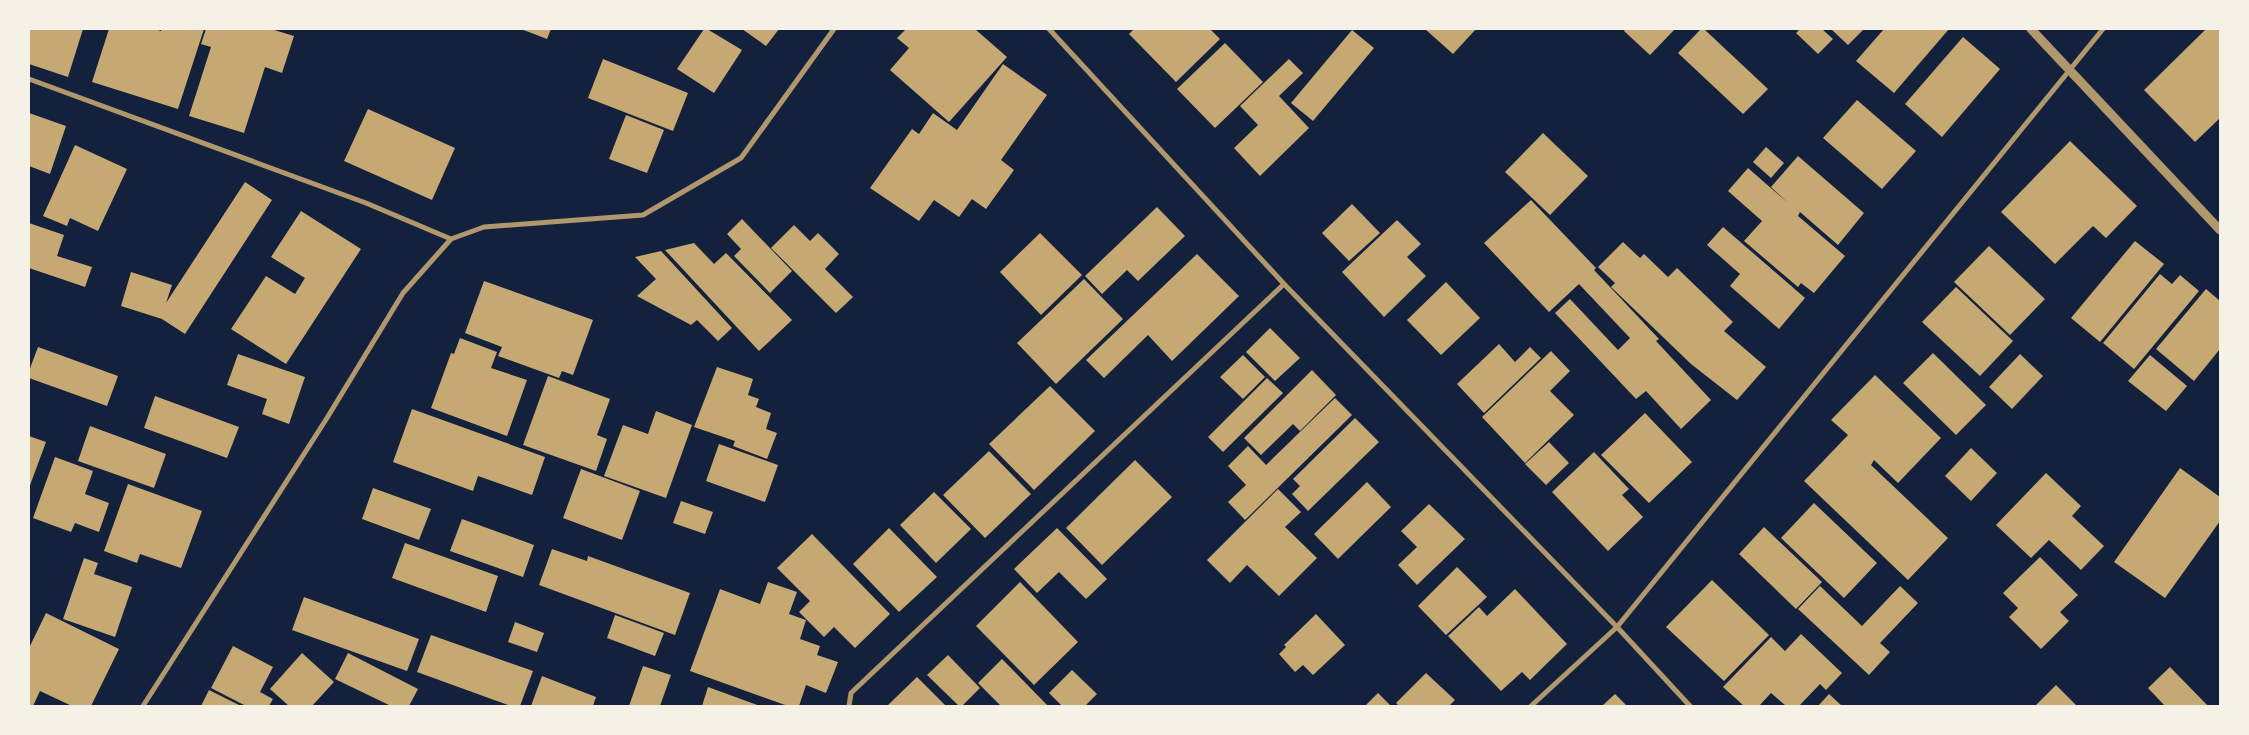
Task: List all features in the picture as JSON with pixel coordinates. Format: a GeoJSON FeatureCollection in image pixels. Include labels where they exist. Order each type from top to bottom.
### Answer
{"type":"FeatureCollection","features":[{"type":"Feature","properties":{"kind":"street"},"geometry":{"type":"LineString","coordinates":[[143,706],[327,418],[403,293],[450,239],[484,227],[643,215],[741,158],[834,29]]}},
{"type":"Feature","properties":{"kind":"street"},"geometry":{"type":"LineString","coordinates":[[1049,29],[1284,284],[1617,627],[1690,706]]}},
{"type":"Feature","properties":{"kind":"street"},"geometry":{"type":"LineString","coordinates":[[2031,29],[2220,230]]}},
{"type":"Feature","properties":{"kind":"street"},"geometry":{"type":"LineString","coordinates":[[1531,706],[1617,627],[2103,29]]}},
{"type":"Feature","properties":{"kind":"street"},"geometry":{"type":"LineString","coordinates":[[29,79],[366,203],[450,239]]}},
{"type":"Feature","properties":{"kind":"street"},"geometry":{"type":"LineString","coordinates":[[849,706],[851,693],[1284,284]]}},
{"type":"Feature","properties":{"kind":"building"},"geometry":{"type":"Polygon","coordinates":[[[29,29],[83,29],[68,77],[29,64],[29,29]]]}},
{"type":"Feature","properties":{"kind":"building"},"geometry":{"type":"Polygon","coordinates":[[[109,29],[155,29],[161,31],[162,29],[204,29],[178,109],[92,82],[109,29]]]}},
{"type":"Feature","properties":{"kind":"building"},"geometry":{"type":"Polygon","coordinates":[[[206,29],[271,29],[294,36],[282,73],[265,67],[244,133],[189,116],[211,47],[201,44],[206,29]]]}},
{"type":"Feature","properties":{"kind":"building"},"geometry":{"type":"Polygon","coordinates":[[[521,29],[551,29],[547,39],[521,29]]]}},
{"type":"Feature","properties":{"kind":"building"},"geometry":{"type":"Polygon","coordinates":[[[704,29],[742,50],[714,93],[677,69],[704,29]]]}},
{"type":"Feature","properties":{"kind":"building"},"geometry":{"type":"Polygon","coordinates":[[[742,29],[779,29],[766,46],[742,29]]]}},
{"type":"Feature","properties":{"kind":"building"},"geometry":{"type":"Polygon","coordinates":[[[906,29],[975,29],[1007,57],[949,122],[890,70],[909,48],[897,38],[906,29]]]}},
{"type":"Feature","properties":{"kind":"building"},"geometry":{"type":"Polygon","coordinates":[[[1134,29],[1210,29],[1220,39],[1176,82],[1129,34],[1134,29]]]}},
{"type":"Feature","properties":{"kind":"building"},"geometry":{"type":"Polygon","coordinates":[[[1425,29],[1476,29],[1453,54],[1425,29]]]}},
{"type":"Feature","properties":{"kind":"building"},"geometry":{"type":"Polygon","coordinates":[[[1626,29],[1675,29],[1650,55],[1624,31],[1626,29]]]}},
{"type":"Feature","properties":{"kind":"building"},"geometry":{"type":"Polygon","coordinates":[[[1701,29],[1704,29],[1768,89],[1743,114],[1678,53],[1701,29]]]}},
{"type":"Feature","properties":{"kind":"building"},"geometry":{"type":"Polygon","coordinates":[[[1800,29],[1822,29],[1833,39],[1818,54],[1796,33],[1800,29]]]}},
{"type":"Feature","properties":{"kind":"building"},"geometry":{"type":"Polygon","coordinates":[[[1831,29],[1864,29],[1848,45],[1831,29]]]}},
{"type":"Feature","properties":{"kind":"building"},"geometry":{"type":"Polygon","coordinates":[[[1884,29],[1949,29],[1894,93],[1856,61],[1884,29]]]}},
{"type":"Feature","properties":{"kind":"building"},"geometry":{"type":"Polygon","coordinates":[[[2206,29],[2220,29],[2220,118],[2195,142],[2144,90],[2206,29]]]}},
{"type":"Feature","properties":{"kind":"building"},"geometry":{"type":"Polygon","coordinates":[[[1352,30],[1374,48],[1313,121],[1291,103],[1352,30]]]}},
{"type":"Feature","properties":{"kind":"building"},"geometry":{"type":"Polygon","coordinates":[[[1963,37],[2000,69],[1942,137],[1905,104],[1963,37]]]}},
{"type":"Feature","properties":{"kind":"building"},"geometry":{"type":"Polygon","coordinates":[[[1225,43],[1263,82],[1215,128],[1177,89],[1225,43]]]}},
{"type":"Feature","properties":{"kind":"building"},"geometry":{"type":"Polygon","coordinates":[[[603,59],[688,93],[673,131],[588,98],[603,59]]]}},
{"type":"Feature","properties":{"kind":"building"},"geometry":{"type":"Polygon","coordinates":[[[1289,59],[1303,73],[1279,96],[1309,128],[1260,176],[1234,148],[1258,125],[1240,106],[1289,59]]]}},
{"type":"Feature","properties":{"kind":"building"},"geometry":{"type":"Polygon","coordinates":[[[1003,64],[1047,95],[1001,160],[1014,170],[986,209],[972,199],[959,217],[934,200],[919,221],[870,188],[912,129],[919,134],[933,113],[957,130],[1003,64]]]}},
{"type":"Feature","properties":{"kind":"building"},"geometry":{"type":"Polygon","coordinates":[[[1857,100],[1916,151],[1882,189],[1823,138],[1857,100]]]}},
{"type":"Feature","properties":{"kind":"building"},"geometry":{"type":"Polygon","coordinates":[[[368,109],[455,148],[432,200],[344,161],[368,109]]]}},
{"type":"Feature","properties":{"kind":"building"},"geometry":{"type":"Polygon","coordinates":[[[29,113],[66,126],[50,174],[29,166],[29,113]]]}},
{"type":"Feature","properties":{"kind":"building"},"geometry":{"type":"Polygon","coordinates":[[[626,115],[664,130],[647,173],[609,159],[626,115]]]}},
{"type":"Feature","properties":{"kind":"building"},"geometry":{"type":"Polygon","coordinates":[[[1543,133],[1588,176],[1550,215],[1505,172],[1543,133]]]}},
{"type":"Feature","properties":{"kind":"building"},"geometry":{"type":"Polygon","coordinates":[[[2070,141],[2137,206],[2106,238],[2093,226],[2055,264],[2001,212],[2070,141]]]}},
{"type":"Feature","properties":{"kind":"building"},"geometry":{"type":"Polygon","coordinates":[[[75,145],[127,169],[98,231],[70,218],[67,226],[43,216],[75,145]]]}},
{"type":"Feature","properties":{"kind":"building"},"geometry":{"type":"Polygon","coordinates":[[[1766,147],[1784,163],[1771,178],[1753,162],[1766,147]]]}},
{"type":"Feature","properties":{"kind":"building"},"geometry":{"type":"Polygon","coordinates":[[[1798,156],[1864,213],[1838,245],[1800,212],[1798,216],[1845,256],[1814,293],[1801,283],[1798,287],[1744,241],[1762,221],[1728,191],[1748,168],[1788,203],[1771,187],[1798,156]]]}},
{"type":"Feature","properties":{"kind":"building"},"geometry":{"type":"Polygon","coordinates":[[[245,182],[272,200],[185,334],[162,319],[121,306],[131,272],[172,285],[166,303],[245,182]]]}},
{"type":"Feature","properties":{"kind":"building"},"geometry":{"type":"Polygon","coordinates":[[[1531,200],[1596,268],[1594,270],[1659,339],[1656,341],[1711,400],[1681,429],[1646,391],[1636,399],[1555,313],[1570,299],[1618,350],[1630,338],[1579,284],[1549,312],[1484,243],[1531,200]]]}},
{"type":"Feature","properties":{"kind":"building"},"geometry":{"type":"Polygon","coordinates":[[[1352,204],[1380,233],[1349,261],[1322,233],[1352,204]]]}},
{"type":"Feature","properties":{"kind":"building"},"geometry":{"type":"Polygon","coordinates":[[[1157,207],[1185,236],[1138,281],[1127,270],[1102,294],[1085,276],[1157,207]]]}},
{"type":"Feature","properties":{"kind":"building"},"geometry":{"type":"Polygon","coordinates":[[[301,211],[361,249],[286,364],[231,329],[266,276],[295,294],[305,278],[271,257],[301,211]]]}},
{"type":"Feature","properties":{"kind":"building"},"geometry":{"type":"Polygon","coordinates":[[[742,219],[792,271],[770,293],[734,256],[741,249],[727,234],[742,219]]]}},
{"type":"Feature","properties":{"kind":"building"},"geometry":{"type":"Polygon","coordinates":[[[1397,220],[1421,244],[1407,257],[1426,276],[1384,317],[1342,272],[1397,220]]]}},
{"type":"Feature","properties":{"kind":"building"},"geometry":{"type":"Polygon","coordinates":[[[29,223],[64,235],[57,256],[92,267],[85,287],[29,268],[29,223]]]}},
{"type":"Feature","properties":{"kind":"building"},"geometry":{"type":"Polygon","coordinates":[[[794,225],[810,241],[818,233],[839,254],[825,269],[853,297],[836,313],[771,248],[794,225]]]}},
{"type":"Feature","properties":{"kind":"building"},"geometry":{"type":"Polygon","coordinates":[[[1723,227],[1805,298],[1779,329],[1730,286],[1740,274],[1707,245],[1723,227]]]}},
{"type":"Feature","properties":{"kind":"building"},"geometry":{"type":"Polygon","coordinates":[[[1040,233],[1082,275],[1041,315],[1000,272],[1040,233]]]}},
{"type":"Feature","properties":{"kind":"building"},"geometry":{"type":"Polygon","coordinates":[[[2135,241],[2164,264],[2100,342],[2071,318],[2135,241]]]}},
{"type":"Feature","properties":{"kind":"building"},"geometry":{"type":"Polygon","coordinates":[[[1623,242],[1640,258],[1644,254],[1668,277],[1677,268],[1733,322],[1724,331],[1766,367],[1737,400],[1691,364],[1611,287],[1615,283],[1598,267],[1623,242]]]}},
{"type":"Feature","properties":{"kind":"building"},"geometry":{"type":"Polygon","coordinates":[[[694,243],[714,264],[726,253],[792,320],[759,351],[665,250],[694,243]]]}},
{"type":"Feature","properties":{"kind":"building"},"geometry":{"type":"Polygon","coordinates":[[[1989,246],[2045,299],[2010,335],[1954,282],[1989,246]]]}},
{"type":"Feature","properties":{"kind":"building"},"geometry":{"type":"Polygon","coordinates":[[[661,251],[732,328],[718,341],[697,320],[691,325],[637,296],[656,279],[635,257],[661,251]]]}},
{"type":"Feature","properties":{"kind":"building"},"geometry":{"type":"Polygon","coordinates":[[[1197,254],[1239,296],[1172,361],[1148,335],[1104,378],[1086,360],[1197,254]]]}},
{"type":"Feature","properties":{"kind":"building"},"geometry":{"type":"Polygon","coordinates":[[[2160,274],[2172,284],[2180,275],[2199,291],[2134,369],[2103,343],[2160,274]]]}},
{"type":"Feature","properties":{"kind":"building"},"geometry":{"type":"Polygon","coordinates":[[[1084,279],[1123,319],[1056,384],[1017,343],[1084,279]]]}},
{"type":"Feature","properties":{"kind":"building"},"geometry":{"type":"Polygon","coordinates":[[[484,281],[593,320],[573,375],[562,371],[559,378],[498,356],[502,347],[465,333],[484,281]]]}},
{"type":"Feature","properties":{"kind":"building"},"geometry":{"type":"Polygon","coordinates":[[[1446,282],[1480,318],[1441,355],[1407,320],[1446,282]]]}},
{"type":"Feature","properties":{"kind":"building"},"geometry":{"type":"Polygon","coordinates":[[[1956,287],[2013,341],[1980,376],[1922,322],[1956,287]]]}},
{"type":"Feature","properties":{"kind":"building"},"geometry":{"type":"Polygon","coordinates":[[[2206,289],[2220,301],[2220,349],[2194,381],[2156,349],[2206,289]]]}},
{"type":"Feature","properties":{"kind":"building"},"geometry":{"type":"Polygon","coordinates":[[[1270,328],[1300,358],[1275,381],[1246,352],[1270,328]]]}},
{"type":"Feature","properties":{"kind":"building"},"geometry":{"type":"Polygon","coordinates":[[[460,338],[497,352],[491,368],[527,380],[507,436],[431,408],[451,353],[454,354],[460,338]]]}},
{"type":"Feature","properties":{"kind":"building"},"geometry":{"type":"Polygon","coordinates":[[[1499,344],[1515,362],[1530,347],[1541,358],[1484,413],[1457,384],[1499,344]]]}},
{"type":"Feature","properties":{"kind":"building"},"geometry":{"type":"Polygon","coordinates":[[[38,347],[118,376],[107,406],[29,378],[29,371],[38,347]]]}},
{"type":"Feature","properties":{"kind":"building"},"geometry":{"type":"Polygon","coordinates":[[[1551,351],[1570,371],[1550,391],[1574,415],[1525,463],[1482,417],[1551,351]]]}},
{"type":"Feature","properties":{"kind":"building"},"geometry":{"type":"Polygon","coordinates":[[[1933,353],[1986,405],[1956,435],[1903,383],[1933,353]]]}},
{"type":"Feature","properties":{"kind":"building"},"geometry":{"type":"Polygon","coordinates":[[[238,354],[305,377],[289,424],[262,414],[267,399],[227,385],[238,354]]]}},
{"type":"Feature","properties":{"kind":"building"},"geometry":{"type":"Polygon","coordinates":[[[2020,354],[2043,376],[2012,409],[1989,387],[2020,354]]]}},
{"type":"Feature","properties":{"kind":"building"},"geometry":{"type":"Polygon","coordinates":[[[1243,355],[1265,377],[1243,399],[1220,377],[1243,355]]]}},
{"type":"Feature","properties":{"kind":"building"},"geometry":{"type":"Polygon","coordinates":[[[2150,355],[2187,386],[2166,411],[2128,381],[2150,355]]]}},
{"type":"Feature","properties":{"kind":"building"},"geometry":{"type":"Polygon","coordinates":[[[717,367],[753,379],[748,395],[759,399],[756,407],[771,413],[766,429],[777,433],[767,459],[733,446],[735,441],[694,427],[717,367]]]}},
{"type":"Feature","properties":{"kind":"building"},"geometry":{"type":"Polygon","coordinates":[[[1312,370],[1336,395],[1300,431],[1293,424],[1261,455],[1244,438],[1312,370]]]}},
{"type":"Feature","properties":{"kind":"building"},"geometry":{"type":"Polygon","coordinates":[[[1875,375],[1941,438],[1898,483],[1874,460],[1871,465],[1948,538],[1908,580],[1804,481],[1848,435],[1831,420],[1875,375]]]}},
{"type":"Feature","properties":{"kind":"building"},"geometry":{"type":"Polygon","coordinates":[[[548,376],[610,399],[597,435],[607,439],[596,471],[523,445],[548,376]]]}},
{"type":"Feature","properties":{"kind":"building"},"geometry":{"type":"Polygon","coordinates":[[[1267,378],[1283,393],[1223,452],[1208,437],[1267,378]]]}},
{"type":"Feature","properties":{"kind":"building"},"geometry":{"type":"Polygon","coordinates":[[[1050,386],[1095,431],[1034,490],[989,444],[1050,386]]]}},
{"type":"Feature","properties":{"kind":"building"},"geometry":{"type":"Polygon","coordinates":[[[155,396],[239,427],[227,458],[144,428],[155,396]]]}},
{"type":"Feature","properties":{"kind":"building"},"geometry":{"type":"Polygon","coordinates":[[[1335,398],[1352,415],[1245,520],[1228,502],[1246,485],[1228,466],[1248,446],[1266,465],[1335,398]]]}},
{"type":"Feature","properties":{"kind":"building"},"geometry":{"type":"Polygon","coordinates":[[[412,409],[545,457],[532,495],[478,476],[473,491],[393,462],[412,409]]]}},
{"type":"Feature","properties":{"kind":"building"},"geometry":{"type":"Polygon","coordinates":[[[656,411],[692,425],[666,498],[604,476],[623,425],[648,434],[656,411]]]}},
{"type":"Feature","properties":{"kind":"building"},"geometry":{"type":"Polygon","coordinates":[[[1645,413],[1692,462],[1649,503],[1601,455],[1645,413]]]}},
{"type":"Feature","properties":{"kind":"building"},"geometry":{"type":"Polygon","coordinates":[[[1355,418],[1379,442],[1308,511],[1292,494],[1300,486],[1293,479],[1355,418]]]}},
{"type":"Feature","properties":{"kind":"building"},"geometry":{"type":"Polygon","coordinates":[[[90,426],[166,454],[154,488],[78,461],[90,426]]]}},
{"type":"Feature","properties":{"kind":"building"},"geometry":{"type":"Polygon","coordinates":[[[29,436],[46,442],[29,488],[29,436]]]}},
{"type":"Feature","properties":{"kind":"building"},"geometry":{"type":"Polygon","coordinates":[[[1549,442],[1569,463],[1546,485],[1525,464],[1549,442]]]}},
{"type":"Feature","properties":{"kind":"building"},"geometry":{"type":"Polygon","coordinates":[[[719,444],[778,465],[765,502],[706,481],[719,444]]]}},
{"type":"Feature","properties":{"kind":"building"},"geometry":{"type":"Polygon","coordinates":[[[1971,448],[1997,473],[1971,501],[1945,476],[1971,448]]]}},
{"type":"Feature","properties":{"kind":"building"},"geometry":{"type":"Polygon","coordinates":[[[989,451],[1031,494],[985,538],[943,495],[989,451]]]}},
{"type":"Feature","properties":{"kind":"building"},"geometry":{"type":"Polygon","coordinates":[[[1594,452],[1629,489],[1622,495],[1643,517],[1608,551],[1552,492],[1594,452]]]}},
{"type":"Feature","properties":{"kind":"building"},"geometry":{"type":"Polygon","coordinates":[[[55,457],[93,471],[85,494],[109,503],[99,532],[75,523],[71,532],[33,518],[55,457]]]}},
{"type":"Feature","properties":{"kind":"building"},"geometry":{"type":"Polygon","coordinates":[[[1135,460],[1172,497],[1102,565],[1066,528],[1135,460]]]}},
{"type":"Feature","properties":{"kind":"building"},"geometry":{"type":"Polygon","coordinates":[[[2180,468],[2220,497],[2220,521],[2165,598],[2114,562],[2180,468]]]}},
{"type":"Feature","properties":{"kind":"building"},"geometry":{"type":"Polygon","coordinates":[[[581,469],[640,491],[622,540],[563,518],[581,469]]]}},
{"type":"Feature","properties":{"kind":"building"},"geometry":{"type":"Polygon","coordinates":[[[2046,473],[2081,506],[2072,516],[2104,546],[2081,570],[2049,540],[2031,558],[1996,525],[2046,473]]]}},
{"type":"Feature","properties":{"kind":"building"},"geometry":{"type":"Polygon","coordinates":[[[1367,482],[1391,507],[1338,559],[1314,534],[1367,482]]]}},
{"type":"Feature","properties":{"kind":"building"},"geometry":{"type":"Polygon","coordinates":[[[128,484],[202,511],[181,568],[140,554],[137,563],[104,551],[128,484]]]}},
{"type":"Feature","properties":{"kind":"building"},"geometry":{"type":"Polygon","coordinates":[[[373,488],[431,509],[419,540],[362,519],[373,488]]]}},
{"type":"Feature","properties":{"kind":"building"},"geometry":{"type":"Polygon","coordinates":[[[1278,489],[1301,512],[1285,527],[1317,558],[1279,596],[1247,565],[1230,583],[1207,560],[1278,489]]]}},
{"type":"Feature","properties":{"kind":"building"},"geometry":{"type":"Polygon","coordinates":[[[934,492],[971,529],[936,563],[900,525],[934,492]]]}},
{"type":"Feature","properties":{"kind":"building"},"geometry":{"type":"Polygon","coordinates":[[[681,501],[713,512],[705,534],[673,523],[681,501]]]}},
{"type":"Feature","properties":{"kind":"building"},"geometry":{"type":"Polygon","coordinates":[[[1814,503],[1877,563],[1844,598],[1781,538],[1814,503]]]}},
{"type":"Feature","properties":{"kind":"building"},"geometry":{"type":"Polygon","coordinates":[[[1429,504],[1465,539],[1417,585],[1398,565],[1417,547],[1401,531],[1429,504]]]}},
{"type":"Feature","properties":{"kind":"building"},"geometry":{"type":"Polygon","coordinates":[[[462,519],[534,545],[523,577],[450,551],[462,519]]]}},
{"type":"Feature","properties":{"kind":"building"},"geometry":{"type":"Polygon","coordinates":[[[1764,527],[1822,582],[1796,609],[1739,554],[1764,527]]]}},
{"type":"Feature","properties":{"kind":"building"},"geometry":{"type":"Polygon","coordinates":[[[889,528],[937,577],[899,612],[853,564],[889,528]]]}},
{"type":"Feature","properties":{"kind":"building"},"geometry":{"type":"Polygon","coordinates":[[[1057,528],[1107,579],[1086,599],[1059,572],[1037,593],[1014,569],[1057,528]]]}},
{"type":"Feature","properties":{"kind":"building"},"geometry":{"type":"Polygon","coordinates":[[[812,534],[890,614],[855,648],[834,627],[824,637],[799,612],[810,601],[777,568],[812,534]]]}},
{"type":"Feature","properties":{"kind":"building"},"geometry":{"type":"Polygon","coordinates":[[[405,543],[498,576],[486,612],[392,578],[405,543]]]}},
{"type":"Feature","properties":{"kind":"building"},"geometry":{"type":"Polygon","coordinates":[[[552,549],[587,561],[588,556],[690,593],[675,635],[539,585],[552,549]]]}},
{"type":"Feature","properties":{"kind":"building"},"geometry":{"type":"Polygon","coordinates":[[[2040,557],[2078,595],[2060,612],[2069,621],[2041,649],[2009,617],[2018,608],[2003,593],[2040,557]]]}},
{"type":"Feature","properties":{"kind":"building"},"geometry":{"type":"Polygon","coordinates":[[[84,558],[98,563],[94,574],[132,587],[115,637],[63,619],[84,558]]]}},
{"type":"Feature","properties":{"kind":"building"},"geometry":{"type":"Polygon","coordinates":[[[1457,567],[1487,597],[1446,635],[1418,606],[1457,567]]]}},
{"type":"Feature","properties":{"kind":"building"},"geometry":{"type":"Polygon","coordinates":[[[1712,580],[1769,635],[1724,681],[1666,627],[1712,580]]]}},
{"type":"Feature","properties":{"kind":"building"},"geometry":{"type":"Polygon","coordinates":[[[768,582],[797,592],[789,614],[806,620],[800,639],[820,646],[817,655],[838,662],[826,693],[806,685],[799,706],[788,706],[690,671],[720,589],[760,604],[768,582]]]}},
{"type":"Feature","properties":{"kind":"building"},"geometry":{"type":"Polygon","coordinates":[[[1020,582],[1078,642],[1034,685],[976,626],[1020,582]]]}},
{"type":"Feature","properties":{"kind":"building"},"geometry":{"type":"Polygon","coordinates":[[[1820,586],[1862,626],[1900,586],[1918,603],[1880,643],[1890,652],[1869,675],[1798,609],[1820,586]]]}},
{"type":"Feature","properties":{"kind":"building"},"geometry":{"type":"Polygon","coordinates":[[[1515,589],[1567,644],[1530,680],[1522,672],[1501,691],[1448,636],[1479,607],[1487,616],[1515,589]]]}},
{"type":"Feature","properties":{"kind":"building"},"geometry":{"type":"Polygon","coordinates":[[[304,597],[419,639],[407,671],[292,630],[304,597]]]}},
{"type":"Feature","properties":{"kind":"building"},"geometry":{"type":"Polygon","coordinates":[[[46,613],[119,649],[91,706],[72,706],[40,691],[33,706],[29,706],[29,648],[46,613]]]}},
{"type":"Feature","properties":{"kind":"building"},"geometry":{"type":"Polygon","coordinates":[[[1316,614],[1345,645],[1313,675],[1303,665],[1295,672],[1279,654],[1286,647],[1284,645],[1316,614]]]}},
{"type":"Feature","properties":{"kind":"building"},"geometry":{"type":"Polygon","coordinates":[[[615,615],[664,633],[655,656],[607,638],[615,615]]]}},
{"type":"Feature","properties":{"kind":"building"},"geometry":{"type":"Polygon","coordinates":[[[515,622],[544,633],[537,652],[508,642],[515,622]]]}},
{"type":"Feature","properties":{"kind":"building"},"geometry":{"type":"Polygon","coordinates":[[[1801,634],[1842,673],[1826,690],[1820,684],[1799,706],[1786,706],[1771,693],[1759,706],[1744,706],[1723,687],[1771,637],[1785,651],[1801,634]]]}},
{"type":"Feature","properties":{"kind":"building"},"geometry":{"type":"Polygon","coordinates":[[[431,635],[533,671],[520,706],[511,706],[417,672],[431,635]]]}},
{"type":"Feature","properties":{"kind":"building"},"geometry":{"type":"Polygon","coordinates":[[[233,646],[273,667],[260,692],[273,699],[269,706],[246,706],[211,688],[233,646]]]}},
{"type":"Feature","properties":{"kind":"building"},"geometry":{"type":"Polygon","coordinates":[[[302,653],[334,682],[312,706],[289,706],[270,689],[302,653]]]}},
{"type":"Feature","properties":{"kind":"building"},"geometry":{"type":"Polygon","coordinates":[[[348,653],[418,689],[409,706],[391,706],[335,679],[348,653]]]}},
{"type":"Feature","properties":{"kind":"building"},"geometry":{"type":"Polygon","coordinates":[[[948,655],[980,688],[962,706],[959,706],[927,675],[948,655]]]}},
{"type":"Feature","properties":{"kind":"building"},"geometry":{"type":"Polygon","coordinates":[[[1002,659],[1048,706],[1001,706],[978,683],[1002,659]]]}},
{"type":"Feature","properties":{"kind":"building"},"geometry":{"type":"Polygon","coordinates":[[[643,666],[671,675],[660,706],[629,706],[643,666]]]}},
{"type":"Feature","properties":{"kind":"building"},"geometry":{"type":"Polygon","coordinates":[[[2170,667],[2208,706],[2165,706],[2148,688],[2170,667]]]}},
{"type":"Feature","properties":{"kind":"building"},"geometry":{"type":"Polygon","coordinates":[[[1072,670],[1097,694],[1085,706],[1062,706],[1049,693],[1072,670]]]}},
{"type":"Feature","properties":{"kind":"building"},"geometry":{"type":"Polygon","coordinates":[[[1426,673],[1455,700],[1449,706],[1399,706],[1396,703],[1426,673]]]}},
{"type":"Feature","properties":{"kind":"building"},"geometry":{"type":"Polygon","coordinates":[[[542,676],[596,697],[593,706],[531,706],[542,676]]]}},
{"type":"Feature","properties":{"kind":"building"},"geometry":{"type":"Polygon","coordinates":[[[917,677],[946,706],[887,706],[917,677]]]}},
{"type":"Feature","properties":{"kind":"building"},"geometry":{"type":"Polygon","coordinates":[[[2056,685],[2077,706],[2035,706],[2056,685]]]}},
{"type":"Feature","properties":{"kind":"building"},"geometry":{"type":"Polygon","coordinates":[[[708,687],[760,706],[702,706],[708,687]]]}},
{"type":"Feature","properties":{"kind":"building"},"geometry":{"type":"Polygon","coordinates":[[[209,690],[241,706],[201,706],[209,690]]]}},
{"type":"Feature","properties":{"kind":"building"},"geometry":{"type":"Polygon","coordinates":[[[1378,693],[1391,706],[1365,706],[1378,693]]]}},
{"type":"Feature","properties":{"kind":"building"},"geometry":{"type":"Polygon","coordinates":[[[1615,694],[1627,706],[1602,706],[1615,694]]]}},
{"type":"Feature","properties":{"kind":"building"},"geometry":{"type":"Polygon","coordinates":[[[1829,694],[1842,706],[1818,706],[1829,694]]]}}]}
